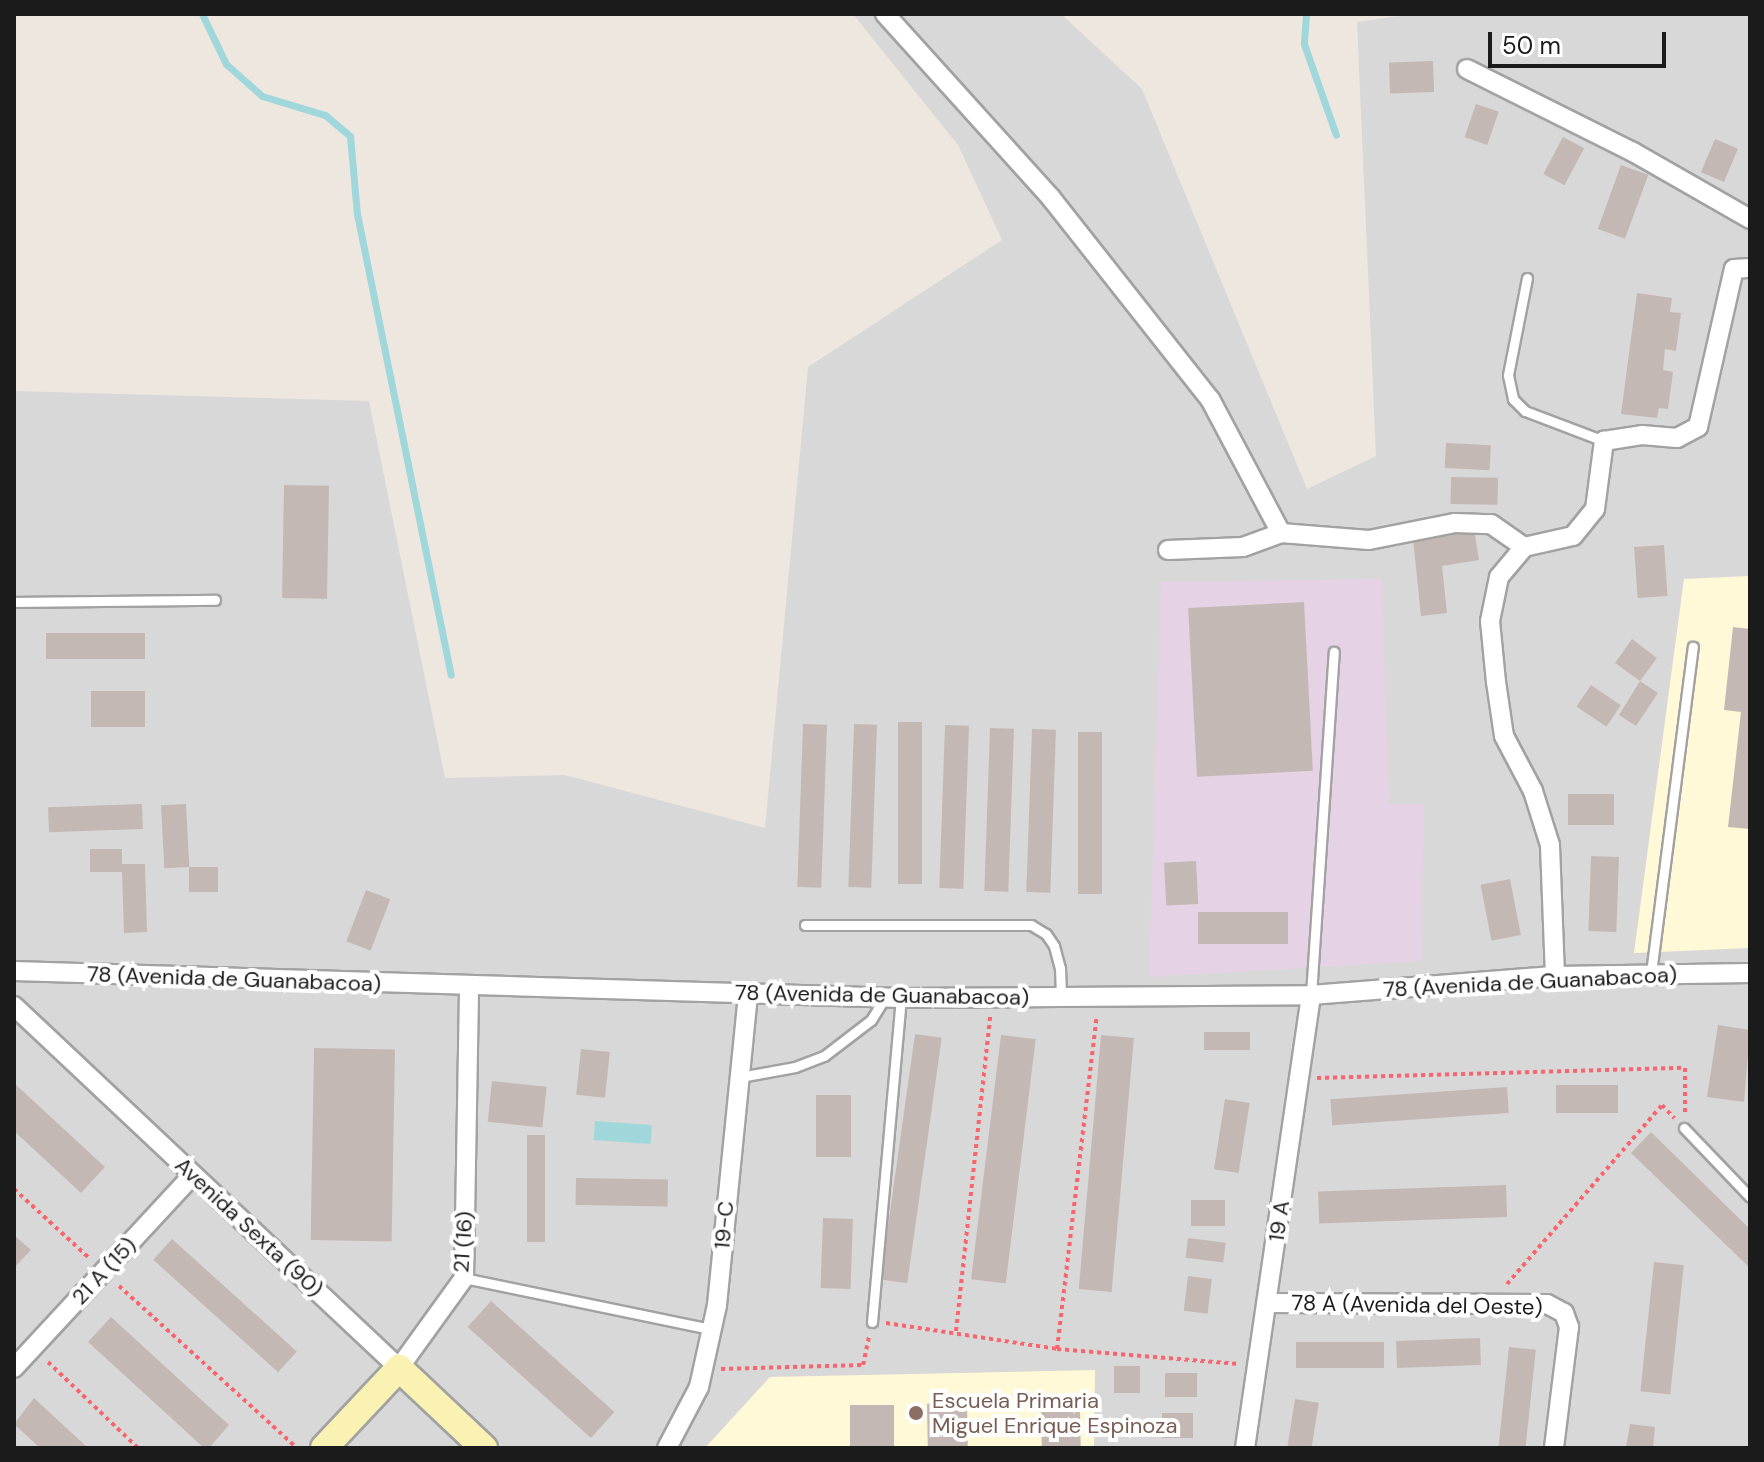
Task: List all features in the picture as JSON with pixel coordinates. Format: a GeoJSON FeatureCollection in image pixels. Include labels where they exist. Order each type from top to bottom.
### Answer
{"type":"FeatureCollection","features":[{"type":"Feature","properties":{"kind":"street"},"geometry":{"type":"LineString","coordinates":[[885,14],[1051,198],[1210,399],[1281,533]]}},
{"type":"Feature","properties":{"kind":"street"},"geometry":{"type":"LineString","coordinates":[[1467,69],[1633,152],[1750,219]]}},
{"type":"Feature","properties":{"kind":"street"},"geometry":{"type":"LineString","coordinates":[[1555,976],[1550,845],[1533,791],[1504,736],[1490,621],[1499,577],[1524,547],[1573,536],[1595,509],[1604,441],[1642,435],[1677,438],[1698,427],[1734,269],[1750,268]]}},
{"type":"Feature","properties":{"kind":"street"},"geometry":{"type":"LineString","coordinates":[[1168,550],[1243,547],[1281,533],[1369,540],[1455,523],[1491,524],[1524,547]]}},
{"type":"Feature","properties":{"kind":"street","name":"78 (Avenida de Guanabacoa)"},"geometry":{"type":"LineString","coordinates":[[14,971],[893,998],[1099,994],[1311,995],[1555,976],[1750,973]]}},
{"type":"Feature","properties":{"kind":"street","name":"21 (16)"},"geometry":{"type":"LineString","coordinates":[[324,1448],[399,1368],[464,1278],[469,987]]}},
{"type":"Feature","properties":{"kind":"street","name":"19-C"},"geometry":{"type":"LineString","coordinates":[[667,1448],[699,1387],[712,1330],[748,993]]}},
{"type":"Feature","properties":{"kind":"street","name":"19 A"},"geometry":{"type":"LineString","coordinates":[[1245,1448],[1311,995]]}},
{"type":"Feature","properties":{"kind":"street","name":"Avenida Sexta (90)"},"geometry":{"type":"LineString","coordinates":[[14,1006],[484,1448]]}},
{"type":"Feature","properties":{"kind":"street","name":"21 A (15)"},"geometry":{"type":"LineString","coordinates":[[14,1368],[193,1175]]}},
{"type":"Feature","properties":{"kind":"street","name":"78 A (Avenida del Oeste)"},"geometry":{"type":"LineString","coordinates":[[1267,1303],[1547,1304],[1564,1313],[1569,1327],[1554,1448]]}},
{"type":"Feature","properties":{"kind":"lane"},"geometry":{"type":"LineString","coordinates":[[1527,278],[1508,375],[1513,399],[1525,411],[1604,441]]}},
{"type":"Feature","properties":{"kind":"lane"},"geometry":{"type":"LineString","coordinates":[[14,602],[215,600]]}},
{"type":"Feature","properties":{"kind":"lane"},"geometry":{"type":"LineString","coordinates":[[1651,973],[1693,647]]}},
{"type":"Feature","properties":{"kind":"lane"},"geometry":{"type":"LineString","coordinates":[[1311,995],[1334,652]]}},
{"type":"Feature","properties":{"kind":"lane"},"geometry":{"type":"LineString","coordinates":[[805,925],[1031,925],[1046,934],[1054,946],[1060,968],[1061,997]]}},
{"type":"Feature","properties":{"kind":"lane"},"geometry":{"type":"LineString","coordinates":[[738,1077],[795,1067],[824,1056],[871,1020],[893,998]]}},
{"type":"Feature","properties":{"kind":"lane"},"geometry":{"type":"LineString","coordinates":[[872,1322],[893,998]]}},
{"type":"Feature","properties":{"kind":"lane"},"geometry":{"type":"LineString","coordinates":[[1684,1128],[1750,1197]]}},
{"type":"Feature","properties":{"kind":"lane"},"geometry":{"type":"LineString","coordinates":[[464,1278],[712,1330]]}},
{"type":"Feature","properties":{"kind":"path"},"geometry":{"type":"LineString","coordinates":[[1057,1349],[1099,994]]}},
{"type":"Feature","properties":{"kind":"path"},"geometry":{"type":"LineString","coordinates":[[956,1331],[992,997]]}},
{"type":"Feature","properties":{"kind":"path"},"geometry":{"type":"LineString","coordinates":[[1299,1078],[1685,1068],[1684,1128]]}},
{"type":"Feature","properties":{"kind":"path"},"geometry":{"type":"LineString","coordinates":[[1491,1302],[1662,1105],[1684,1128]]}},
{"type":"Feature","properties":{"kind":"path"},"geometry":{"type":"LineString","coordinates":[[14,1189],[297,1448]]}},
{"type":"Feature","properties":{"kind":"path"},"geometry":{"type":"LineString","coordinates":[[703,1369],[863,1365],[872,1322],[956,1331],[1057,1349],[1257,1366]]}},
{"type":"Feature","properties":{"kind":"path"},"geometry":{"type":"LineString","coordinates":[[33,1347],[138,1448]]}},
{"type":"Feature","properties":{"kind":"shaded area"},"geometry":{"type":"Polygon","coordinates":[[[853,14],[1061,14],[1142,89],[1307,489],[1376,456],[1357,22],[1414,14],[1750,14],[1750,1448],[14,1448],[14,391],[369,401],[445,778],[565,775],[765,828],[808,367],[1002,240],[958,145],[853,14]]]}},
{"type":"Feature","properties":{"kind":"shaded area"},"geometry":{"type":"Polygon","coordinates":[[[1750,576],[1750,948],[1634,953],[1684,579],[1750,576]]]}},
{"type":"Feature","properties":{"kind":"shaded area"},"geometry":{"type":"Polygon","coordinates":[[[1382,579],[1389,804],[1424,804],[1421,961],[1149,977],[1161,582],[1382,579]]]}},
{"type":"Feature","properties":{"kind":"shaded area","name":"Escuela Primaria Miguel Enrique Espinoza"},"geometry":{"type":"Polygon","coordinates":[[[1095,1370],[1094,1448],[705,1448],[770,1377],[1095,1370]]]}},
{"type":"Feature","properties":{"kind":"water"},"geometry":{"type":"Polygon","coordinates":[[[595,1121],[652,1125],[651,1144],[594,1140],[595,1121]]]}},
{"type":"Feature","properties":{"kind":"building"},"geometry":{"type":"Polygon","coordinates":[[[1433,61],[1434,92],[1390,94],[1389,63],[1433,61]]]}},
{"type":"Feature","properties":{"kind":"building"},"geometry":{"type":"Polygon","coordinates":[[[1476,104],[1499,112],[1487,145],[1465,137],[1476,104]]]}},
{"type":"Feature","properties":{"kind":"building"},"geometry":{"type":"Polygon","coordinates":[[[1563,137],[1584,148],[1564,185],[1543,174],[1563,137]]]}},
{"type":"Feature","properties":{"kind":"building"},"geometry":{"type":"Polygon","coordinates":[[[1715,139],[1738,149],[1724,182],[1701,172],[1715,139]]]}},
{"type":"Feature","properties":{"kind":"building"},"geometry":{"type":"Polygon","coordinates":[[[1621,165],[1648,175],[1625,239],[1598,229],[1621,165]]]}},
{"type":"Feature","properties":{"kind":"building"},"geometry":{"type":"Polygon","coordinates":[[[1637,293],[1672,298],[1670,312],[1681,313],[1676,351],[1665,349],[1663,370],[1673,372],[1668,409],[1659,408],[1657,418],[1621,414],[1637,293]]]}},
{"type":"Feature","properties":{"kind":"building"},"geometry":{"type":"Polygon","coordinates":[[[1446,443],[1491,445],[1490,470],[1445,468],[1446,443]]]}},
{"type":"Feature","properties":{"kind":"building"},"geometry":{"type":"Polygon","coordinates":[[[1451,477],[1498,478],[1498,505],[1451,504],[1451,477]]]}},
{"type":"Feature","properties":{"kind":"building"},"geometry":{"type":"Polygon","coordinates":[[[284,485],[329,486],[327,599],[282,598],[284,485]]]}},
{"type":"Feature","properties":{"kind":"building"},"geometry":{"type":"Polygon","coordinates":[[[1474,529],[1479,560],[1442,566],[1447,613],[1421,616],[1413,539],[1474,529]]]}},
{"type":"Feature","properties":{"kind":"building"},"geometry":{"type":"Polygon","coordinates":[[[1664,545],[1668,596],[1638,598],[1634,547],[1664,545]]]}},
{"type":"Feature","properties":{"kind":"building"},"geometry":{"type":"Polygon","coordinates":[[[1304,602],[1313,771],[1197,777],[1188,608],[1304,602]]]}},
{"type":"Feature","properties":{"kind":"building"},"geometry":{"type":"Polygon","coordinates":[[[1733,627],[1750,629],[1750,829],[1728,827],[1741,712],[1724,710],[1733,627]]]}},
{"type":"Feature","properties":{"kind":"building"},"geometry":{"type":"Polygon","coordinates":[[[46,633],[145,633],[145,659],[46,659],[46,633]]]}},
{"type":"Feature","properties":{"kind":"building"},"geometry":{"type":"Polygon","coordinates":[[[1632,639],[1657,658],[1640,681],[1615,663],[1632,639]]]}},
{"type":"Feature","properties":{"kind":"building"},"geometry":{"type":"Polygon","coordinates":[[[1640,681],[1658,693],[1636,726],[1619,715],[1640,681]]]}},
{"type":"Feature","properties":{"kind":"building"},"geometry":{"type":"Polygon","coordinates":[[[1591,685],[1621,705],[1606,727],[1576,707],[1591,685]]]}},
{"type":"Feature","properties":{"kind":"building"},"geometry":{"type":"Polygon","coordinates":[[[91,691],[145,691],[145,727],[91,727],[91,691]]]}},
{"type":"Feature","properties":{"kind":"building"},"geometry":{"type":"Polygon","coordinates":[[[898,722],[922,722],[922,884],[898,884],[898,722]]]}},
{"type":"Feature","properties":{"kind":"building"},"geometry":{"type":"Polygon","coordinates":[[[803,724],[827,725],[821,888],[797,887],[803,724]]]}},
{"type":"Feature","properties":{"kind":"building"},"geometry":{"type":"Polygon","coordinates":[[[854,724],[877,725],[871,888],[848,887],[854,724]]]}},
{"type":"Feature","properties":{"kind":"building"},"geometry":{"type":"Polygon","coordinates":[[[945,725],[969,726],[963,889],[939,888],[945,725]]]}},
{"type":"Feature","properties":{"kind":"building"},"geometry":{"type":"Polygon","coordinates":[[[990,728],[1014,729],[1008,892],[984,891],[990,728]]]}},
{"type":"Feature","properties":{"kind":"building"},"geometry":{"type":"Polygon","coordinates":[[[1032,729],[1056,730],[1050,893],[1026,892],[1032,729]]]}},
{"type":"Feature","properties":{"kind":"building"},"geometry":{"type":"Polygon","coordinates":[[[1078,732],[1102,732],[1102,894],[1078,894],[1078,732]]]}},
{"type":"Feature","properties":{"kind":"building"},"geometry":{"type":"Polygon","coordinates":[[[1568,794],[1614,794],[1614,825],[1568,825],[1568,794]]]}},
{"type":"Feature","properties":{"kind":"building"},"geometry":{"type":"Polygon","coordinates":[[[142,804],[143,829],[49,832],[48,807],[142,804]]]}},
{"type":"Feature","properties":{"kind":"building"},"geometry":{"type":"Polygon","coordinates":[[[186,804],[189,867],[164,868],[161,805],[186,804]]]}},
{"type":"Feature","properties":{"kind":"building"},"geometry":{"type":"Polygon","coordinates":[[[90,849],[122,849],[122,864],[145,864],[147,932],[124,933],[122,872],[90,872],[90,849]]]}},
{"type":"Feature","properties":{"kind":"building"},"geometry":{"type":"Polygon","coordinates":[[[1591,856],[1619,857],[1616,932],[1588,931],[1591,856]]]}},
{"type":"Feature","properties":{"kind":"building"},"geometry":{"type":"Polygon","coordinates":[[[1196,861],[1198,904],[1166,906],[1164,863],[1196,861]]]}},
{"type":"Feature","properties":{"kind":"building"},"geometry":{"type":"Polygon","coordinates":[[[189,867],[218,867],[218,892],[189,892],[189,867]]]}},
{"type":"Feature","properties":{"kind":"building"},"geometry":{"type":"Polygon","coordinates":[[[1510,879],[1521,935],[1491,941],[1481,885],[1510,879]]]}},
{"type":"Feature","properties":{"kind":"building"},"geometry":{"type":"Polygon","coordinates":[[[366,890],[390,899],[371,951],[346,941],[366,890]]]}},
{"type":"Feature","properties":{"kind":"building"},"geometry":{"type":"Polygon","coordinates":[[[1198,912],[1288,912],[1288,944],[1198,944],[1198,912]]]}},
{"type":"Feature","properties":{"kind":"building"},"geometry":{"type":"Polygon","coordinates":[[[1718,1025],[1750,1030],[1744,1102],[1707,1097],[1718,1025]]]}},
{"type":"Feature","properties":{"kind":"building"},"geometry":{"type":"Polygon","coordinates":[[[1204,1032],[1250,1032],[1250,1050],[1204,1050],[1204,1032]]]}},
{"type":"Feature","properties":{"kind":"building"},"geometry":{"type":"Polygon","coordinates":[[[915,1034],[942,1038],[907,1283],[880,1280],[915,1034]]]}},
{"type":"Feature","properties":{"kind":"building"},"geometry":{"type":"Polygon","coordinates":[[[1001,1035],[1036,1039],[1006,1283],[971,1279],[1001,1035]]]}},
{"type":"Feature","properties":{"kind":"building"},"geometry":{"type":"Polygon","coordinates":[[[1101,1035],[1134,1038],[1112,1292],[1079,1289],[1101,1035]]]}},
{"type":"Feature","properties":{"kind":"building"},"geometry":{"type":"Polygon","coordinates":[[[314,1048],[395,1049],[392,1241],[311,1240],[314,1048]]]}},
{"type":"Feature","properties":{"kind":"building"},"geometry":{"type":"Polygon","coordinates":[[[581,1049],[610,1052],[605,1098],[576,1095],[581,1049]]]}},
{"type":"Feature","properties":{"kind":"building"},"geometry":{"type":"Polygon","coordinates":[[[492,1081],[547,1087],[542,1128],[488,1122],[492,1081]]]}},
{"type":"Feature","properties":{"kind":"building"},"geometry":{"type":"Polygon","coordinates":[[[14,1083],[105,1167],[81,1193],[14,1131],[14,1083]]]}},
{"type":"Feature","properties":{"kind":"building"},"geometry":{"type":"Polygon","coordinates":[[[1556,1085],[1618,1085],[1618,1113],[1556,1113],[1556,1085]]]}},
{"type":"Feature","properties":{"kind":"building"},"geometry":{"type":"Polygon","coordinates":[[[1507,1087],[1509,1113],[1332,1125],[1330,1099],[1507,1087]]]}},
{"type":"Feature","properties":{"kind":"building"},"geometry":{"type":"Polygon","coordinates":[[[816,1095],[851,1095],[851,1157],[816,1157],[816,1095]]]}},
{"type":"Feature","properties":{"kind":"building"},"geometry":{"type":"Polygon","coordinates":[[[1225,1099],[1250,1103],[1239,1173],[1214,1169],[1225,1099]]]}},
{"type":"Feature","properties":{"kind":"building"},"geometry":{"type":"Polygon","coordinates":[[[1651,1132],[1750,1229],[1750,1268],[1631,1153],[1651,1132]]]}},
{"type":"Feature","properties":{"kind":"building"},"geometry":{"type":"Polygon","coordinates":[[[527,1135],[545,1135],[545,1242],[527,1242],[527,1135]]]}},
{"type":"Feature","properties":{"kind":"building"},"geometry":{"type":"Polygon","coordinates":[[[576,1178],[668,1180],[668,1207],[576,1205],[576,1178]]]}},
{"type":"Feature","properties":{"kind":"building"},"geometry":{"type":"Polygon","coordinates":[[[1506,1185],[1507,1217],[1319,1224],[1318,1192],[1506,1185]]]}},
{"type":"Feature","properties":{"kind":"building"},"geometry":{"type":"Polygon","coordinates":[[[1191,1200],[1225,1200],[1225,1226],[1191,1226],[1191,1200]]]}},
{"type":"Feature","properties":{"kind":"building"},"geometry":{"type":"Polygon","coordinates":[[[823,1218],[853,1219],[851,1289],[821,1288],[823,1218]]]}},
{"type":"Feature","properties":{"kind":"building"},"geometry":{"type":"Polygon","coordinates":[[[14,1235],[31,1250],[14,1268],[14,1235]]]}},
{"type":"Feature","properties":{"kind":"building"},"geometry":{"type":"Polygon","coordinates":[[[1188,1238],[1226,1243],[1223,1262],[1186,1258],[1188,1238]]]}},
{"type":"Feature","properties":{"kind":"building"},"geometry":{"type":"Polygon","coordinates":[[[172,1239],[297,1351],[278,1372],[153,1260],[172,1239]]]}},
{"type":"Feature","properties":{"kind":"building"},"geometry":{"type":"Polygon","coordinates":[[[1654,1262],[1684,1265],[1670,1394],[1640,1391],[1654,1262]]]}},
{"type":"Feature","properties":{"kind":"building"},"geometry":{"type":"Polygon","coordinates":[[[1188,1276],[1212,1279],[1208,1314],[1184,1311],[1188,1276]]]}},
{"type":"Feature","properties":{"kind":"building"},"geometry":{"type":"Polygon","coordinates":[[[491,1301],[614,1412],[591,1438],[468,1327],[491,1301]]]}},
{"type":"Feature","properties":{"kind":"building"},"geometry":{"type":"Polygon","coordinates":[[[111,1317],[229,1425],[209,1448],[204,1448],[88,1342],[111,1317]]]}},
{"type":"Feature","properties":{"kind":"building"},"geometry":{"type":"Polygon","coordinates":[[[1480,1338],[1481,1365],[1397,1368],[1396,1341],[1480,1338]]]}},
{"type":"Feature","properties":{"kind":"building"},"geometry":{"type":"Polygon","coordinates":[[[1296,1342],[1384,1342],[1384,1368],[1296,1368],[1296,1342]]]}},
{"type":"Feature","properties":{"kind":"building"},"geometry":{"type":"Polygon","coordinates":[[[1509,1347],[1536,1350],[1526,1448],[1498,1448],[1509,1347]]]}},
{"type":"Feature","properties":{"kind":"building"},"geometry":{"type":"Polygon","coordinates":[[[1114,1366],[1140,1366],[1140,1393],[1114,1393],[1114,1366]]]}},
{"type":"Feature","properties":{"kind":"building"},"geometry":{"type":"Polygon","coordinates":[[[1165,1373],[1197,1373],[1197,1397],[1165,1397],[1165,1373]]]}},
{"type":"Feature","properties":{"kind":"building"},"geometry":{"type":"Polygon","coordinates":[[[34,1398],[88,1448],[40,1448],[14,1424],[34,1398]]]}},
{"type":"Feature","properties":{"kind":"building"},"geometry":{"type":"Polygon","coordinates":[[[1295,1399],[1319,1403],[1312,1448],[1287,1448],[1295,1399]]]}},
{"type":"Feature","properties":{"kind":"building"},"geometry":{"type":"Polygon","coordinates":[[[967,1403],[968,1448],[928,1448],[927,1404],[967,1403]]]}},
{"type":"Feature","properties":{"kind":"building"},"geometry":{"type":"Polygon","coordinates":[[[850,1405],[894,1405],[894,1448],[850,1448],[850,1405]]]}},
{"type":"Feature","properties":{"kind":"building"},"geometry":{"type":"Polygon","coordinates":[[[1080,1407],[1081,1448],[1042,1448],[1041,1408],[1080,1407]]]}},
{"type":"Feature","properties":{"kind":"building"},"geometry":{"type":"Polygon","coordinates":[[[1162,1413],[1193,1413],[1193,1438],[1162,1438],[1162,1413]]]}},
{"type":"Feature","properties":{"kind":"building"},"geometry":{"type":"Polygon","coordinates":[[[1630,1424],[1655,1427],[1653,1448],[1626,1448],[1630,1424]]]}},
{"type":"Feature","properties":{"kind":"waterway"},"geometry":{"type":"LineString","coordinates":[[202,14],[226,64],[262,96],[325,115],[350,136],[357,214],[451,674]]}},
{"type":"Feature","properties":{"kind":"waterway"},"geometry":{"type":"LineString","coordinates":[[1306,14],[1304,44],[1336,135]]}},
{"type":"Feature","properties":{"kind":"place","name":"Escuela Primaria Miguel Enrique Espinoza"},"geometry":{"type":"Point","coordinates":[916,1413]}}]}
